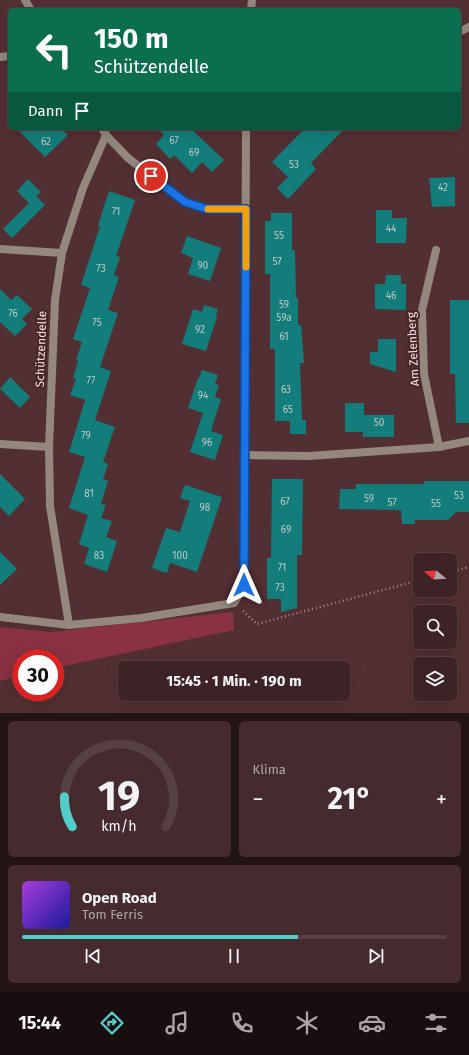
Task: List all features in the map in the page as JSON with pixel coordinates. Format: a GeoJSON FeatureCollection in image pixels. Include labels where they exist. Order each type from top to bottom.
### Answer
{"type":"FeatureCollection","features":[{"type":"Feature","properties":{"kind":"street"},"geometry":{"type":"LineString","coordinates":[[0,617],[69,625],[142,618],[234,602],[244,585],[246,130]]}},
{"type":"Feature","properties":{"kind":"street","name":"Schützendelle"},"geometry":{"type":"LineString","coordinates":[[69,625],[50,506],[49,447],[55,300],[62,253],[83,188],[104,132],[128,158],[185,202],[207,209],[246,209]]}},
{"type":"Feature","properties":{"kind":"street"},"geometry":{"type":"LineString","coordinates":[[0,249],[62,253]]}},
{"type":"Feature","properties":{"kind":"street","name":"Am Zelenberg"},"geometry":{"type":"LineString","coordinates":[[436,250],[422,310],[424,374],[439,447]]}},
{"type":"Feature","properties":{"kind":"street"},"geometry":{"type":"LineString","coordinates":[[245,455],[309,456],[439,447],[469,441]]}},
{"type":"Feature","properties":{"kind":"street"},"geometry":{"type":"LineString","coordinates":[[0,444],[49,447]]}},
{"type":"Feature","properties":{"kind":"path"},"geometry":{"type":"LineString","coordinates":[[457,570],[469,567]]}},
{"type":"Feature","properties":{"kind":"path"},"geometry":{"type":"LineString","coordinates":[[234,602],[257,624],[413,582]]}},
{"type":"Feature","properties":{"kind":"shaded area"},"geometry":{"type":"Polygon","coordinates":[[[233,612],[234,630],[64,666],[64,649],[12,649],[12,678],[0,681],[0,627],[50,632],[233,612]]]}},
{"type":"Feature","properties":{"kind":"building"},"geometry":{"type":"Polygon","coordinates":[[[18,130],[62,130],[68,135],[45,157],[18,130]]]}},
{"type":"Feature","properties":{"kind":"building"},"geometry":{"type":"Polygon","coordinates":[[[159,130],[192,130],[224,160],[212,172],[202,162],[192,173],[174,155],[170,159],[156,144],[164,135],[159,130]]]}},
{"type":"Feature","properties":{"kind":"building"},"geometry":{"type":"Polygon","coordinates":[[[303,130],[343,130],[311,163],[316,169],[288,199],[277,188],[288,177],[272,162],[303,130]]]}},
{"type":"Feature","properties":{"kind":"building"},"geometry":{"type":"Polygon","coordinates":[[[455,177],[455,206],[432,207],[429,178],[455,177]]]}},
{"type":"Feature","properties":{"kind":"building"},"geometry":{"type":"Polygon","coordinates":[[[28,179],[41,192],[36,196],[45,205],[12,238],[3,229],[29,203],[17,191],[28,179]]]}},
{"type":"Feature","properties":{"kind":"building"},"geometry":{"type":"Polygon","coordinates":[[[109,191],[135,200],[116,256],[120,257],[114,275],[119,277],[108,310],[118,313],[100,367],[111,371],[95,420],[115,427],[103,462],[108,464],[103,479],[108,481],[101,504],[106,505],[101,518],[112,521],[106,537],[117,541],[107,572],[84,564],[89,548],[79,544],[88,515],[69,508],[85,457],[69,452],[85,400],[70,395],[76,379],[73,378],[78,361],[76,360],[82,342],[73,339],[90,288],[81,285],[100,226],[98,225],[109,191]]]}},
{"type":"Feature","properties":{"kind":"building"},"geometry":{"type":"Polygon","coordinates":[[[376,210],[392,210],[392,218],[407,218],[406,243],[376,243],[376,210]]]}},
{"type":"Feature","properties":{"kind":"building"},"geometry":{"type":"Polygon","coordinates":[[[271,213],[292,213],[292,250],[295,250],[298,325],[301,325],[304,363],[300,363],[302,420],[306,420],[306,434],[290,434],[290,421],[275,421],[275,349],[270,349],[270,274],[265,274],[265,221],[271,221],[271,213]]]}},
{"type":"Feature","properties":{"kind":"building"},"geometry":{"type":"Polygon","coordinates":[[[187,236],[221,248],[210,281],[188,274],[193,258],[181,253],[187,236]]]}},
{"type":"Feature","properties":{"kind":"building"},"geometry":{"type":"Polygon","coordinates":[[[386,275],[401,275],[401,284],[406,284],[406,310],[375,309],[375,284],[385,284],[386,275]]]}},
{"type":"Feature","properties":{"kind":"building"},"geometry":{"type":"Polygon","coordinates":[[[0,289],[11,300],[17,295],[32,309],[22,319],[27,324],[15,336],[0,322],[0,289]]]}},
{"type":"Feature","properties":{"kind":"building"},"geometry":{"type":"Polygon","coordinates":[[[450,300],[469,300],[469,423],[456,423],[455,374],[450,374],[450,300]]]}},
{"type":"Feature","properties":{"kind":"building"},"geometry":{"type":"Polygon","coordinates":[[[204,305],[218,309],[217,317],[206,351],[182,344],[193,309],[202,312],[204,305]]]}},
{"type":"Feature","properties":{"kind":"building"},"geometry":{"type":"Polygon","coordinates":[[[378,339],[396,339],[396,372],[370,364],[370,352],[378,352],[378,339]]]}},
{"type":"Feature","properties":{"kind":"building"},"geometry":{"type":"Polygon","coordinates":[[[202,370],[218,375],[215,384],[219,385],[215,397],[221,399],[211,431],[223,435],[215,460],[190,452],[203,413],[188,408],[202,370]]]}},
{"type":"Feature","properties":{"kind":"building"},"geometry":{"type":"Polygon","coordinates":[[[10,377],[30,397],[20,408],[0,389],[10,377]]]}},
{"type":"Feature","properties":{"kind":"building"},"geometry":{"type":"Polygon","coordinates":[[[345,403],[364,403],[364,415],[394,415],[394,437],[363,437],[363,432],[345,432],[345,403]]]}},
{"type":"Feature","properties":{"kind":"building"},"geometry":{"type":"Polygon","coordinates":[[[0,474],[25,499],[9,516],[0,507],[0,474]]]}},
{"type":"Feature","properties":{"kind":"building"},"geometry":{"type":"Polygon","coordinates":[[[272,479],[303,479],[302,555],[297,555],[297,608],[281,612],[281,599],[267,599],[267,558],[271,558],[272,479]]]}},
{"type":"Feature","properties":{"kind":"building"},"geometry":{"type":"Polygon","coordinates":[[[424,481],[469,481],[469,512],[456,512],[448,520],[415,520],[415,524],[402,524],[401,510],[339,509],[340,489],[356,489],[356,484],[424,484],[424,481]]]}},
{"type":"Feature","properties":{"kind":"building"},"geometry":{"type":"Polygon","coordinates":[[[185,485],[222,497],[197,572],[170,563],[167,573],[152,568],[166,528],[180,532],[190,501],[180,498],[185,485]]]}},
{"type":"Feature","properties":{"kind":"building"},"geometry":{"type":"Polygon","coordinates":[[[0,552],[17,569],[0,585],[0,552]]]}},
{"type":"Feature","properties":{"kind":"slow traffic"},"geometry":{"type":"LineString","coordinates":[[208,209],[246,209],[246,267]]}},
{"type":"Feature","properties":{"kind":"route"},"geometry":{"type":"LineString","coordinates":[[151,176],[185,202],[207,209],[246,209],[244,585]]}}]}
